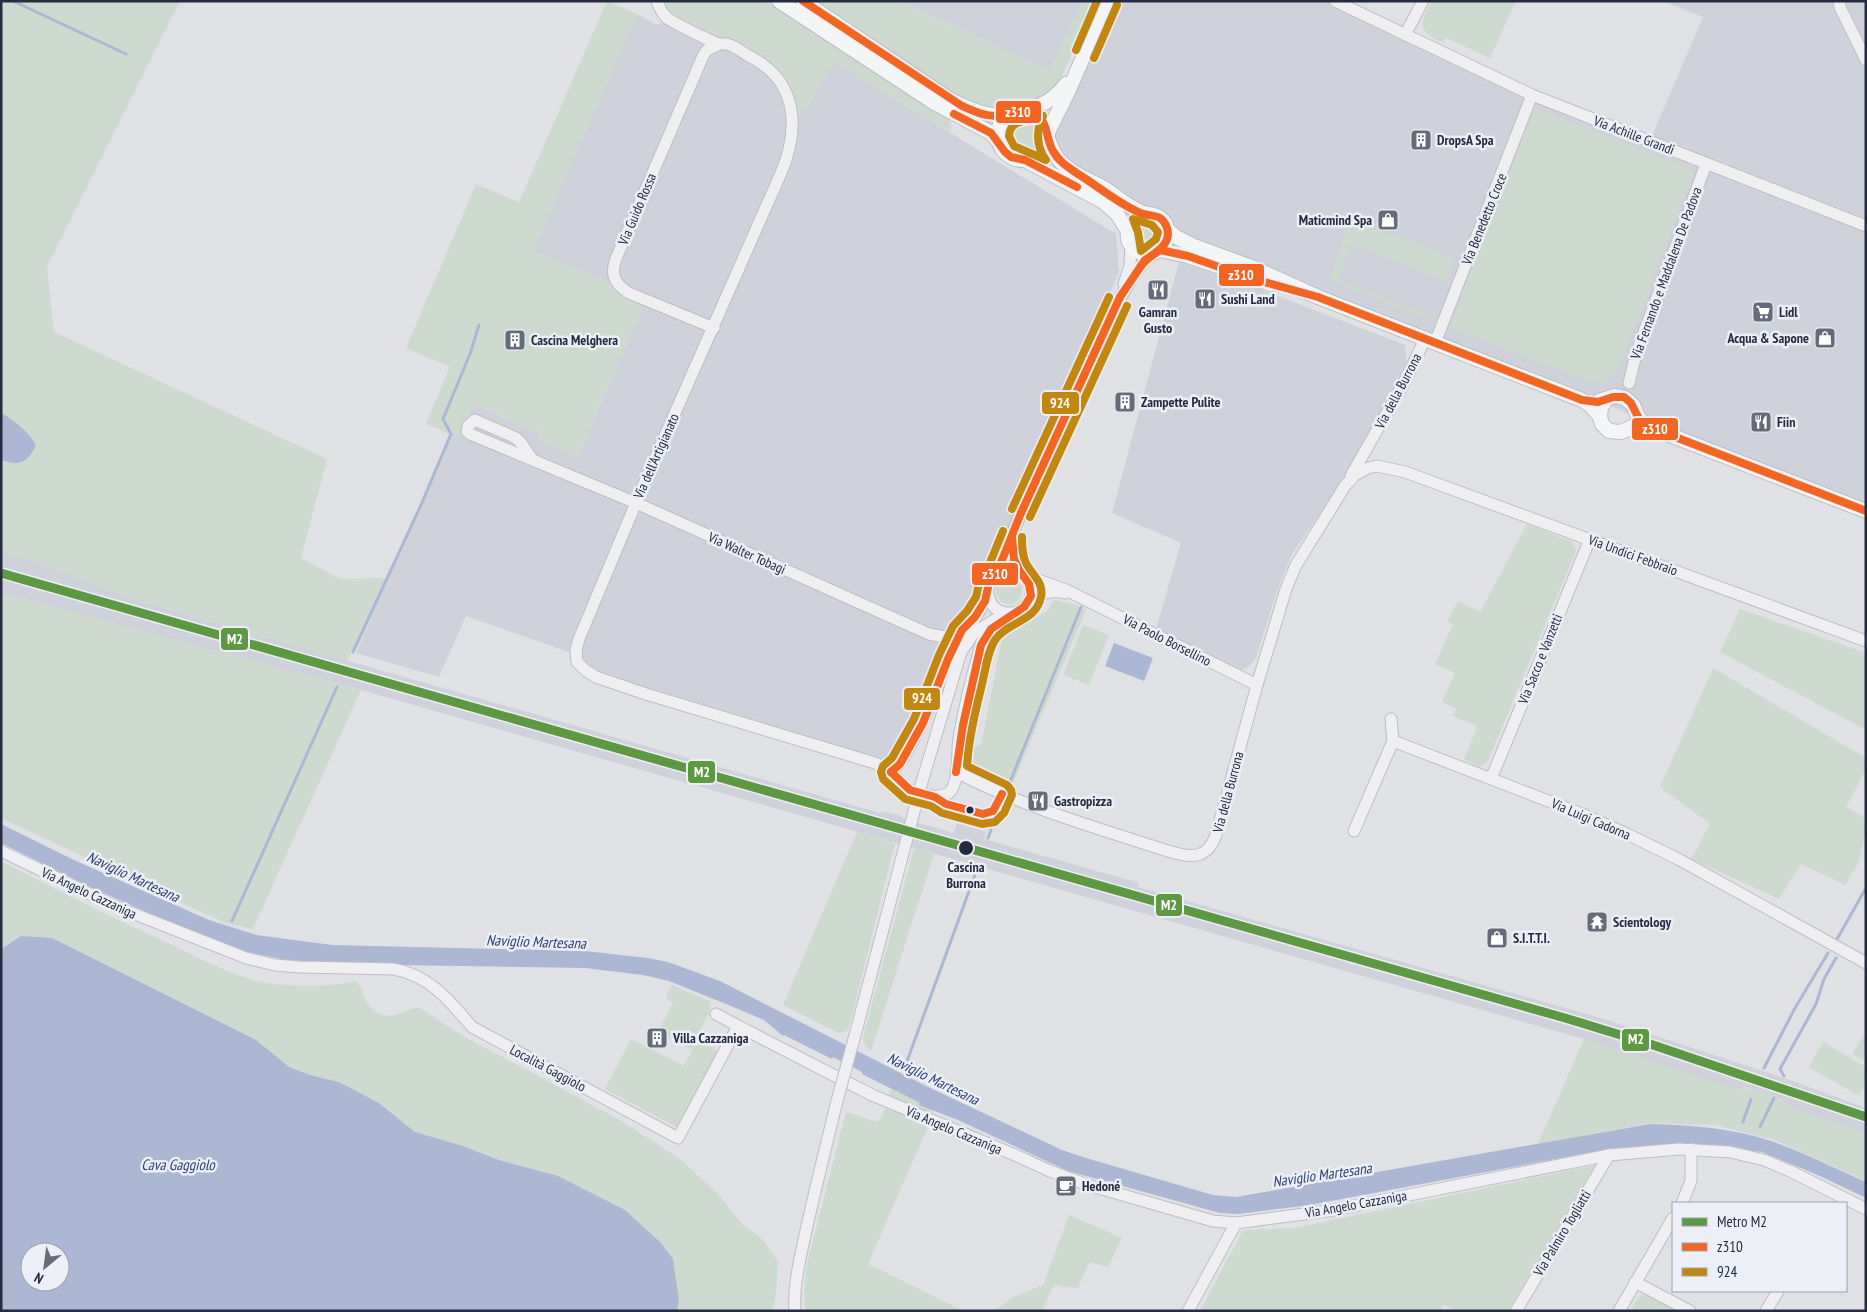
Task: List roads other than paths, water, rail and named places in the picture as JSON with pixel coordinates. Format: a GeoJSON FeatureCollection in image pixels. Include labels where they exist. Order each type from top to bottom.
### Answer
{"type":"FeatureCollection","features":[{"type":"Feature","properties":{"kind":"main road"},"geometry":{"type":"LineString","coordinates":[[779,1],[933,102],[991,133],[1008,155],[1018,160],[1025,160],[1038,155],[1044,148],[1108,1]]}},
{"type":"Feature","properties":{"kind":"main road"},"geometry":{"type":"LineString","coordinates":[[803,1],[949,99],[962,106],[992,116],[1008,116],[1044,104],[1055,96],[1076,71]]}},
{"type":"Feature","properties":{"kind":"main road"},"geometry":{"type":"LineString","coordinates":[[1027,111],[1041,118],[1056,156],[1069,169],[1144,214],[1158,216],[1165,223],[1168,230],[1176,237],[1194,246],[1254,268],[1318,297],[1582,400],[1590,405],[1599,415],[1602,424],[1612,432],[1621,432],[1637,425],[1652,428],[1866,511]]}},
{"type":"Feature","properties":{"kind":"main road"},"geometry":{"type":"LineString","coordinates":[[999,142],[999,130],[1008,116]]}},
{"type":"Feature","properties":{"kind":"main road"},"geometry":{"type":"LineString","coordinates":[[1025,160],[1102,201],[1117,214],[1134,249],[1142,253],[1156,252],[1188,256],[1250,278],[1318,297]]}},
{"type":"Feature","properties":{"kind":"main road"},"geometry":{"type":"LineString","coordinates":[[1129,238],[1129,226],[1135,218],[1144,214]]}},
{"type":"Feature","properties":{"kind":"main road"},"geometry":{"type":"LineString","coordinates":[[1156,252],[1167,241],[1168,230]]}},
{"type":"Feature","properties":{"kind":"main road"},"geometry":{"type":"LineString","coordinates":[[1582,400],[1617,399],[1633,404],[1639,419],[1652,428]]}},
{"type":"Feature","properties":{"kind":"main road"},"geometry":{"type":"LineString","coordinates":[[1599,415],[1601,406],[1617,399]]}},
{"type":"Feature","properties":{"kind":"main road"},"geometry":{"type":"LineString","coordinates":[[1630,427],[1635,421],[1636,413]]}},
{"type":"Feature","properties":{"kind":"street","name":"Via dell'Artigianato"},"geometry":{"type":"LineString","coordinates":[[657,1],[661,11],[673,22],[719,44],[731,46],[762,63],[773,73],[787,95],[792,116],[793,135],[785,164],[636,503],[578,642],[576,656],[582,668],[596,677],[630,689],[871,761],[892,772],[910,790],[937,797],[950,791],[954,783],[960,736],[982,643],[993,627],[1010,613]]}},
{"type":"Feature","properties":{"kind":"street","name":"Via Achille Grandi"},"geometry":{"type":"LineString","coordinates":[[1335,1],[1532,95],[1866,226]]}},
{"type":"Feature","properties":{"kind":"street"},"geometry":{"type":"LineString","coordinates":[[1405,35],[1423,1]]}},
{"type":"Feature","properties":{"kind":"street"},"geometry":{"type":"LineString","coordinates":[[1839,1],[1840,7],[1866,60]]}},
{"type":"Feature","properties":{"kind":"street","name":"Via Guido Rossa"},"geometry":{"type":"LineString","coordinates":[[714,328],[629,293],[619,286],[613,271],[617,256],[704,54],[719,44]]}},
{"type":"Feature","properties":{"kind":"street","name":"Via Benedetto Croce"},"geometry":{"type":"LineString","coordinates":[[1430,341],[1532,95]]}},
{"type":"Feature","properties":{"kind":"street","name":"Via Fernando e Maddalena De Padova"},"geometry":{"type":"LineString","coordinates":[[1617,399],[1629,383],[1636,354],[1706,164]]}},
{"type":"Feature","properties":{"kind":"street"},"geometry":{"type":"LineString","coordinates":[[795,1311],[799,1266],[818,1175],[921,785],[966,632],[988,594],[990,583],[996,574],[1120,298],[1130,266],[1129,238]]}},
{"type":"Feature","properties":{"kind":"street"},"geometry":{"type":"LineString","coordinates":[[1120,298],[1145,260],[1156,252]]}},
{"type":"Feature","properties":{"kind":"street","name":"Via della Burrona"},"geometry":{"type":"LineString","coordinates":[[956,772],[996,792],[1070,819],[1174,853],[1192,856],[1205,852],[1212,845],[1216,835],[1257,685],[1292,572],[1430,341]]}},
{"type":"Feature","properties":{"kind":"street","name":"Via Walter Tobagi"},"geometry":{"type":"LineString","coordinates":[[532,459],[520,442],[509,434],[475,420],[468,426],[467,431],[470,434],[514,454],[532,459],[636,503],[929,634],[945,637],[962,630]]}},
{"type":"Feature","properties":{"kind":"street","name":"Via della Burrona"},"geometry":{"type":"LineString","coordinates":[[1370,442],[1372,455],[1382,466]]}},
{"type":"Feature","properties":{"kind":"street","name":"Via della Burrona"},"geometry":{"type":"LineString","coordinates":[[1345,486],[1360,471],[1370,467],[1382,466],[1401,470]]}},
{"type":"Feature","properties":{"kind":"street","name":"Via Undici Febbraio"},"geometry":{"type":"LineString","coordinates":[[1401,470],[1866,641]]}},
{"type":"Feature","properties":{"kind":"street"},"geometry":{"type":"LineString","coordinates":[[961,652],[977,630],[1025,607],[1030,598],[1030,584],[1023,575],[1012,551],[1012,536]]}},
{"type":"Feature","properties":{"kind":"street","name":"Via Sacco e Vanzetti"},"geometry":{"type":"LineString","coordinates":[[1491,779],[1590,539]]}},
{"type":"Feature","properties":{"kind":"street"},"geometry":{"type":"LineString","coordinates":[[996,574],[1010,570],[1023,575]]}},
{"type":"Feature","properties":{"kind":"street","name":"Via Paolo Borsellino"},"geometry":{"type":"LineString","coordinates":[[1023,575],[1050,583],[1076,595],[1257,685]]}},
{"type":"Feature","properties":{"kind":"street","name":"Via Paolo Borsellino"},"geometry":{"type":"LineString","coordinates":[[1030,598],[1045,592],[1055,591],[1076,595]]}},
{"type":"Feature","properties":{"kind":"street"},"geometry":{"type":"LineString","coordinates":[[988,594],[994,607],[1010,613]]}},
{"type":"Feature","properties":{"kind":"street"},"geometry":{"type":"LineString","coordinates":[[892,772],[900,764],[923,723],[948,658],[962,630],[975,617]]}},
{"type":"Feature","properties":{"kind":"street"},"geometry":{"type":"LineString","coordinates":[[1354,831],[1393,741],[1391,719]]}},
{"type":"Feature","properties":{"kind":"street","name":"Via Luigi Cadorna"},"geometry":{"type":"LineString","coordinates":[[1393,741],[1593,818],[1659,850],[1866,963]]}},
{"type":"Feature","properties":{"kind":"street","name":"Via Angelo Cazzaniga"},"geometry":{"type":"LineString","coordinates":[[1,850],[117,907],[179,932]]}},
{"type":"Feature","properties":{"kind":"street","name":"Località Gaggiolo"},"geometry":{"type":"LineString","coordinates":[[179,932],[246,958],[275,965],[404,971],[438,989],[472,1026],[678,1138],[738,1026]]}},
{"type":"Feature","properties":{"kind":"street"},"geometry":{"type":"LineString","coordinates":[[716,1014],[738,1026]]}},
{"type":"Feature","properties":{"kind":"street","name":"Via Angelo Cazzaniga"},"geometry":{"type":"LineString","coordinates":[[738,1026],[856,1087],[1061,1176],[1204,1219],[1236,1223],[1334,1210],[1608,1156],[1691,1148],[1735,1152],[1754,1156],[1786,1169],[1866,1209]]}},
{"type":"Feature","properties":{"kind":"street"},"geometry":{"type":"LineString","coordinates":[[1682,1202],[1691,1181],[1691,1148]]}},
{"type":"Feature","properties":{"kind":"street","name":"Via Palmiro Togliatti"},"geometry":{"type":"LineString","coordinates":[[1516,1311],[1608,1156]]}},
{"type":"Feature","properties":{"kind":"street"},"geometry":{"type":"LineString","coordinates":[[1829,1202],[1835,1193]]}},
{"type":"Feature","properties":{"kind":"street"},"geometry":{"type":"LineString","coordinates":[[1619,1311],[1672,1220]]}},
{"type":"Feature","properties":{"kind":"street"},"geometry":{"type":"LineString","coordinates":[[1188,1311],[1236,1223]]}},
{"type":"Feature","properties":{"kind":"street"},"geometry":{"type":"LineString","coordinates":[[1635,1282],[1690,1311]]}},
{"type":"Feature","properties":{"kind":"street"},"geometry":{"type":"LineString","coordinates":[[1766,1311],[1777,1292]]}},
{"type":"Feature","properties":{"kind":"water"},"geometry":{"type":"Polygon","coordinates":[[[1,413],[21,427],[36,445],[30,456],[23,462],[13,463],[1,460],[1,413]]]}},
{"type":"Feature","properties":{"kind":"water"},"geometry":{"type":"Polygon","coordinates":[[[1114,643],[1153,658],[1144,681],[1105,666],[1114,643]]]}},
{"type":"Feature","properties":{"kind":"water"},"geometry":{"type":"Polygon","coordinates":[[[1,824],[74,860],[209,920],[257,935],[332,945],[585,951],[668,962],[720,981],[926,1086],[1062,1150],[1213,1195],[1236,1197],[1650,1124],[1711,1128],[1771,1141],[1866,1182],[1866,1198],[1820,1176],[1762,1152],[1675,1144],[1592,1152],[1310,1205],[1238,1214],[1220,1213],[1068,1171],[958,1120],[919,1105],[920,1103],[833,1057],[832,1059],[783,1036],[764,1020],[669,981],[643,975],[585,968],[327,964],[281,959],[243,951],[192,932],[90,887],[1,843],[1,824]]]}},
{"type":"Feature","properties":{"kind":"water","name":"Cava Gaggiolo"},"geometry":{"type":"Polygon","coordinates":[[[21,936],[52,938],[256,1040],[289,1067],[310,1075],[339,1082],[379,1103],[415,1132],[463,1146],[499,1160],[558,1176],[625,1210],[660,1242],[673,1259],[679,1301],[677,1311],[1,1311],[1,949],[21,936]]]}},
{"type":"Feature","properties":{"kind":"waterway"},"geometry":{"type":"LineString","coordinates":[[13,1],[126,54]]}},
{"type":"Feature","properties":{"kind":"waterway"},"geometry":{"type":"LineString","coordinates":[[353,652],[421,505],[451,434],[443,419],[470,354],[479,325]]}},
{"type":"Feature","properties":{"kind":"waterway"},"geometry":{"type":"LineString","coordinates":[[1008,787],[1081,607]]}},
{"type":"Feature","properties":{"kind":"waterway"},"geometry":{"type":"LineString","coordinates":[[232,921],[337,687]]}},
{"type":"Feature","properties":{"kind":"waterway"},"geometry":{"type":"LineString","coordinates":[[988,838],[991,830]]}},
{"type":"Feature","properties":{"kind":"waterway","name":"Naviglio Martesana"},"geometry":{"type":"LineString","coordinates":[[906,1064],[976,872]]}},
{"type":"Feature","properties":{"kind":"waterway"},"geometry":{"type":"LineString","coordinates":[[1837,939],[1866,888]]}},
{"type":"Feature","properties":{"kind":"waterway"},"geometry":{"type":"LineString","coordinates":[[1764,1068],[1795,1008],[1828,953]]}},
{"type":"Feature","properties":{"kind":"waterway"},"geometry":{"type":"LineString","coordinates":[[1784,1076],[1780,1069],[1816,1004],[1824,979],[1836,958]]}},
{"type":"Feature","properties":{"kind":"waterway"},"geometry":{"type":"LineString","coordinates":[[1760,1127],[1774,1098]]}},
{"type":"Feature","properties":{"kind":"waterway"},"geometry":{"type":"LineString","coordinates":[[1743,1122],[1751,1099]]}},
{"type":"Feature","properties":{"kind":"metro line","name":"M2"},"geometry":{"type":"LineString","coordinates":[[1,573],[1565,1018],[1650,1044],[1866,1117]]}},
{"type":"Feature","properties":{"kind":"place","name":"DropsA Spa"},"geometry":{"type":"Point","coordinates":[1421,140]}},
{"type":"Feature","properties":{"kind":"place","name":"Maticmind Spa"},"geometry":{"type":"Point","coordinates":[1388,220]}},
{"type":"Feature","properties":{"kind":"place","name":"Gamran Gusto"},"geometry":{"type":"Point","coordinates":[1158,290]}},
{"type":"Feature","properties":{"kind":"place","name":"Sushi Land"},"geometry":{"type":"Point","coordinates":[1205,299]}},
{"type":"Feature","properties":{"kind":"place","name":"Lidl"},"geometry":{"type":"Point","coordinates":[1763,312]}},
{"type":"Feature","properties":{"kind":"place","name":"Acqua & Sapone"},"geometry":{"type":"Point","coordinates":[1825,338]}},
{"type":"Feature","properties":{"kind":"place","name":"Cascina Melghera"},"geometry":{"type":"Point","coordinates":[515,340]}},
{"type":"Feature","properties":{"kind":"place","name":"Zampette Pulite"},"geometry":{"type":"Point","coordinates":[1125,402]}},
{"type":"Feature","properties":{"kind":"place","name":"Fiin"},"geometry":{"type":"Point","coordinates":[1761,422]}},
{"type":"Feature","properties":{"kind":"place","name":"Gastropizza"},"geometry":{"type":"Point","coordinates":[1038,801]}},
{"type":"Feature","properties":{"kind":"place","name":"Cascina Burrona"},"geometry":{"type":"Point","coordinates":[966,848]}},
{"type":"Feature","properties":{"kind":"place","name":"Scientology"},"geometry":{"type":"Point","coordinates":[1597,922]}},
{"type":"Feature","properties":{"kind":"place","name":"S.I.T.T.I."},"geometry":{"type":"Point","coordinates":[1497,938]}},
{"type":"Feature","properties":{"kind":"place","name":"Villa Cazzaniga"},"geometry":{"type":"Point","coordinates":[657,1038]}},
{"type":"Feature","properties":{"kind":"place","name":"Hedoné"},"geometry":{"type":"Point","coordinates":[1066,1186]}}]}
